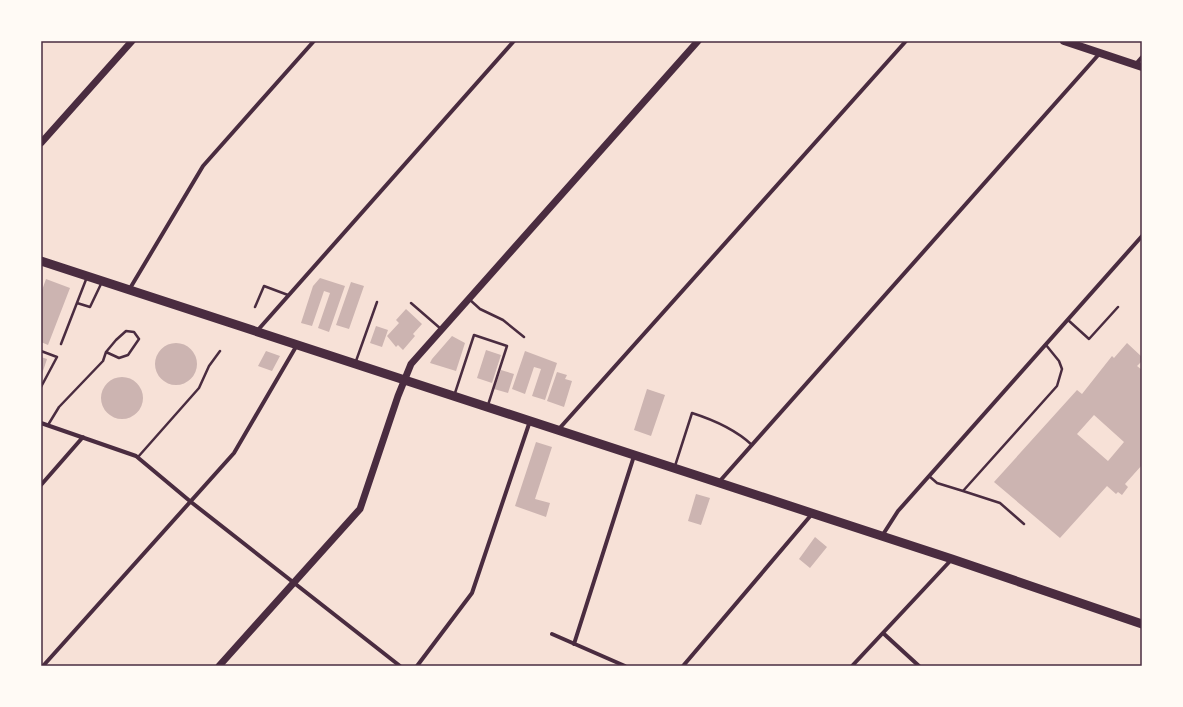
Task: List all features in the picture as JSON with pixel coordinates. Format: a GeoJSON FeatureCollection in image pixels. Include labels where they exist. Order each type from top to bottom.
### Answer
{"type":"FeatureCollection","features":[{"type":"Feature","properties":{"kind":"main road"},"geometry":{"type":"LineString","coordinates":[[1064,41],[1138,66]]}},
{"type":"Feature","properties":{"kind":"main road"},"geometry":{"type":"LineString","coordinates":[[41,262],[297,344],[952,559],[1142,624]]}},
{"type":"Feature","properties":{"kind":"street"},"geometry":{"type":"LineString","coordinates":[[41,143],[132,41]]}},
{"type":"Feature","properties":{"kind":"street"},"geometry":{"type":"LineString","coordinates":[[129,290],[203,166],[314,41]]}},
{"type":"Feature","properties":{"kind":"street"},"geometry":{"type":"LineString","coordinates":[[257,331],[514,41]]}},
{"type":"Feature","properties":{"kind":"street"},"geometry":{"type":"LineString","coordinates":[[219,666],[360,509],[404,379],[411,364],[698,41]]}},
{"type":"Feature","properties":{"kind":"street"},"geometry":{"type":"LineString","coordinates":[[558,430],[906,41]]}},
{"type":"Feature","properties":{"kind":"street"},"geometry":{"type":"LineString","coordinates":[[718,483],[1100,53]]}},
{"type":"Feature","properties":{"kind":"street"},"geometry":{"type":"LineString","coordinates":[[1138,66],[1142,57]]}},
{"type":"Feature","properties":{"kind":"street"},"geometry":{"type":"LineString","coordinates":[[882,536],[892,518],[1142,237]]}},
{"type":"Feature","properties":{"kind":"street"},"geometry":{"type":"LineString","coordinates":[[43,666],[234,453],[297,344]]}},
{"type":"Feature","properties":{"kind":"street"},"geometry":{"type":"LineString","coordinates":[[417,666],[472,594],[530,421]]}},
{"type":"Feature","properties":{"kind":"street"},"geometry":{"type":"LineString","coordinates":[[41,423],[138,457],[190,502],[400,666]]}},
{"type":"Feature","properties":{"kind":"street"},"geometry":{"type":"LineString","coordinates":[[41,485],[83,437]]}},
{"type":"Feature","properties":{"kind":"street"},"geometry":{"type":"LineString","coordinates":[[574,644],[634,455]]}},
{"type":"Feature","properties":{"kind":"street"},"geometry":{"type":"LineString","coordinates":[[683,666],[812,514]]}},
{"type":"Feature","properties":{"kind":"street"},"geometry":{"type":"LineString","coordinates":[[852,666],[952,559]]}},
{"type":"Feature","properties":{"kind":"street"},"geometry":{"type":"LineString","coordinates":[[882,633],[919,666]]}},
{"type":"Feature","properties":{"kind":"street"},"geometry":{"type":"LineString","coordinates":[[552,634],[625,666]]}},
{"type":"Feature","properties":{"kind":"lane"},"geometry":{"type":"LineString","coordinates":[[61,344],[87,277]]}},
{"type":"Feature","properties":{"kind":"lane"},"geometry":{"type":"LineString","coordinates":[[77,303],[90,307],[102,282]]}},
{"type":"Feature","properties":{"kind":"lane"},"geometry":{"type":"LineString","coordinates":[[255,307],[264,286],[288,295]]}},
{"type":"Feature","properties":{"kind":"lane"},"geometry":{"type":"LineString","coordinates":[[468,299],[480,310],[503,320],[524,337]]}},
{"type":"Feature","properties":{"kind":"lane"},"geometry":{"type":"LineString","coordinates":[[355,364],[377,302]]}},
{"type":"Feature","properties":{"kind":"lane"},"geometry":{"type":"LineString","coordinates":[[411,302],[442,330]]}},
{"type":"Feature","properties":{"kind":"lane"},"geometry":{"type":"LineString","coordinates":[[1068,320],[1089,339],[1118,308]]}},
{"type":"Feature","properties":{"kind":"lane"},"geometry":{"type":"LineString","coordinates":[[48,425],[59,407],[103,361],[106,352],[116,340],[126,331],[134,332],[139,339],[128,355],[119,358],[106,352]]}},
{"type":"Feature","properties":{"kind":"lane"},"geometry":{"type":"LineString","coordinates":[[454,396],[474,335],[507,346],[487,407]]}},
{"type":"Feature","properties":{"kind":"lane"},"geometry":{"type":"LineString","coordinates":[[963,491],[1057,386],[1062,369],[1059,361],[1046,345]]}},
{"type":"Feature","properties":{"kind":"lane"},"geometry":{"type":"LineString","coordinates":[[41,351],[57,357],[41,387]]}},
{"type":"Feature","properties":{"kind":"lane"},"geometry":{"type":"LineString","coordinates":[[138,457],[199,388],[209,366],[220,351]]}},
{"type":"Feature","properties":{"kind":"lane"},"geometry":{"type":"LineString","coordinates":[[674,469],[692,413],[716,421],[745,438],[752,444]]}},
{"type":"Feature","properties":{"kind":"lane"},"geometry":{"type":"LineString","coordinates":[[929,476],[937,483],[1000,503],[1024,524]]}},
{"type":"Feature","properties":{"kind":"building"},"geometry":{"type":"Polygon","coordinates":[[[320,278],[345,286],[329,332],[318,328],[330,293],[324,291],[312,326],[301,323],[313,286],[320,278]]]}},
{"type":"Feature","properties":{"kind":"building"},"geometry":{"type":"Polygon","coordinates":[[[46,279],[70,288],[48,345],[41,342],[41,293],[46,279]]]}},
{"type":"Feature","properties":{"kind":"building"},"geometry":{"type":"Polygon","coordinates":[[[351,282],[364,286],[349,329],[336,325],[351,282]]]}},
{"type":"Feature","properties":{"kind":"building"},"geometry":{"type":"Polygon","coordinates":[[[406,309],[422,324],[413,334],[415,336],[403,350],[398,345],[396,347],[387,336],[399,323],[396,320],[406,309]]]}},
{"type":"Feature","properties":{"kind":"building"},"geometry":{"type":"Polygon","coordinates":[[[376,326],[388,330],[382,347],[370,343],[376,326]]]}},
{"type":"Feature","properties":{"kind":"building"},"geometry":{"type":"Polygon","coordinates":[[[452,336],[465,343],[456,371],[430,363],[452,336]]]}},
{"type":"Feature","properties":{"kind":"building"},"geometry":{"type":"Polygon","coordinates":[[[172,343],[180,343],[188,346],[194,352],[197,364],[194,376],[188,382],[180,385],[172,385],[164,382],[158,376],[155,368],[155,360],[158,352],[164,346],[172,343]]]}},
{"type":"Feature","properties":{"kind":"building"},"geometry":{"type":"Polygon","coordinates":[[[1127,343],[1142,357],[1142,361],[1137,366],[1142,370],[1142,465],[1125,484],[1128,487],[1122,495],[1118,492],[1116,494],[1107,486],[1060,538],[994,482],[1077,390],[1082,394],[1112,356],[1114,358],[1127,343]],[[1094,415],[1077,434],[1108,461],[1124,442],[1094,415]]]}},
{"type":"Feature","properties":{"kind":"building"},"geometry":{"type":"Polygon","coordinates":[[[486,350],[501,355],[492,383],[477,378],[486,350]]]}},
{"type":"Feature","properties":{"kind":"building"},"geometry":{"type":"Polygon","coordinates":[[[266,351],[280,356],[272,371],[258,366],[266,351]]]}},
{"type":"Feature","properties":{"kind":"building"},"geometry":{"type":"Polygon","coordinates":[[[525,351],[557,363],[545,400],[532,396],[541,369],[534,367],[525,394],[512,389],[525,351]]]}},
{"type":"Feature","properties":{"kind":"building"},"geometry":{"type":"Polygon","coordinates":[[[41,357],[47,359],[41,377],[41,357]]]}},
{"type":"Feature","properties":{"kind":"building"},"geometry":{"type":"Polygon","coordinates":[[[501,370],[514,374],[508,393],[494,389],[501,370]]]}},
{"type":"Feature","properties":{"kind":"building"},"geometry":{"type":"Polygon","coordinates":[[[557,372],[567,375],[565,379],[572,381],[564,407],[547,401],[557,372]]]}},
{"type":"Feature","properties":{"kind":"building"},"geometry":{"type":"Polygon","coordinates":[[[118,377],[126,377],[134,380],[140,386],[143,398],[140,410],[134,416],[126,419],[118,419],[110,416],[104,410],[101,402],[101,394],[104,386],[110,380],[118,377]]]}},
{"type":"Feature","properties":{"kind":"building"},"geometry":{"type":"Polygon","coordinates":[[[647,389],[665,395],[651,436],[634,430],[647,389]]]}},
{"type":"Feature","properties":{"kind":"building"},"geometry":{"type":"Polygon","coordinates":[[[536,442],[552,447],[535,499],[550,503],[546,517],[515,506],[536,442]]]}},
{"type":"Feature","properties":{"kind":"building"},"geometry":{"type":"Polygon","coordinates":[[[696,494],[710,498],[701,525],[688,521],[696,494]]]}},
{"type":"Feature","properties":{"kind":"building"},"geometry":{"type":"Polygon","coordinates":[[[815,537],[827,547],[810,568],[799,559],[815,537]]]}}]}
